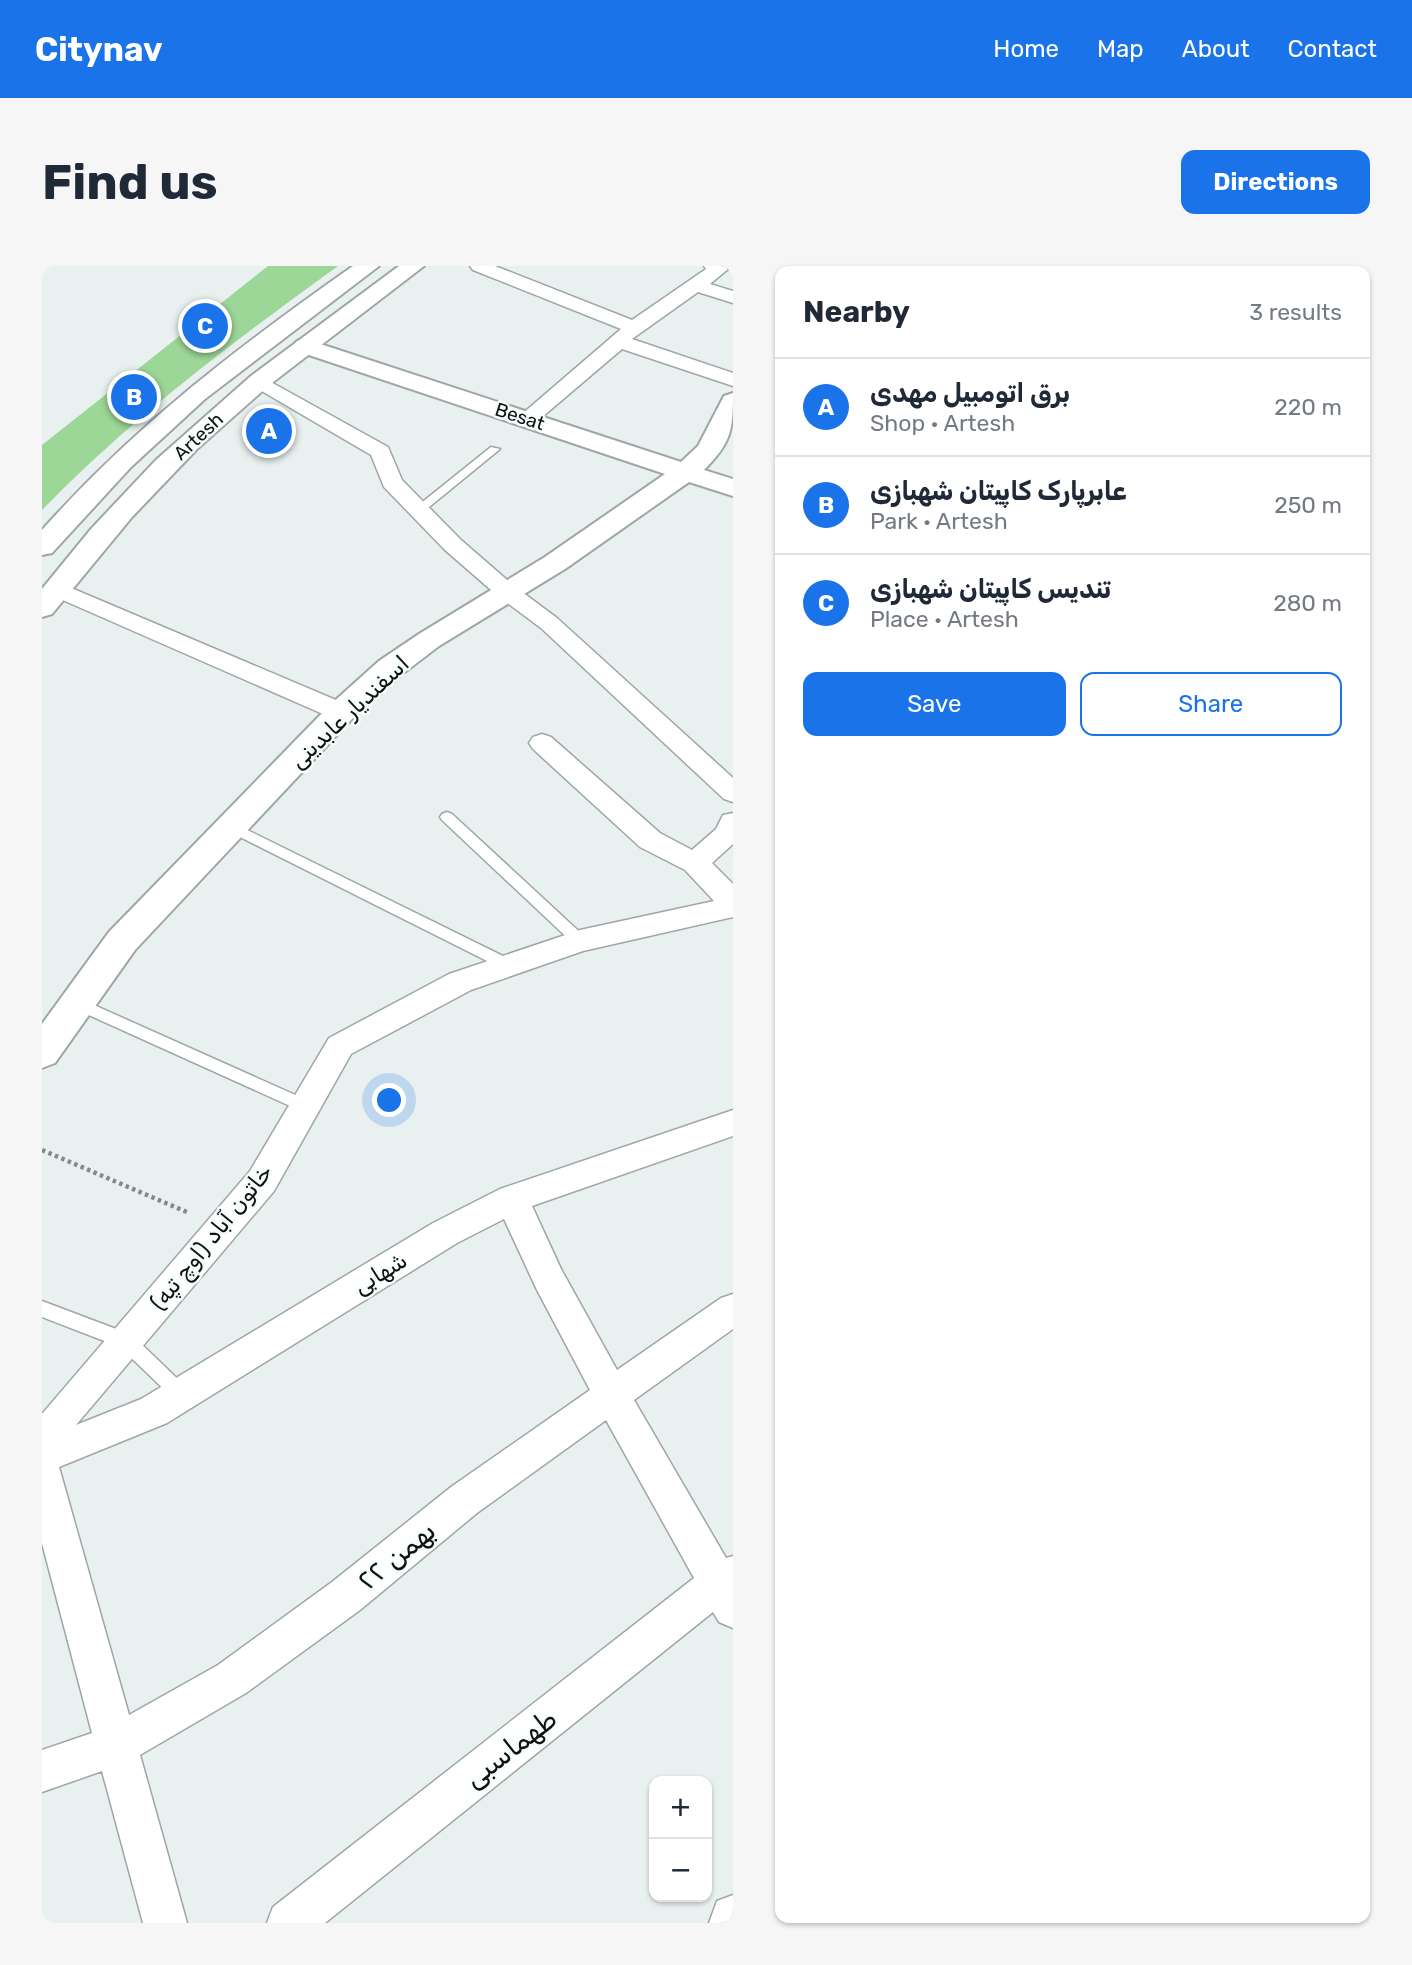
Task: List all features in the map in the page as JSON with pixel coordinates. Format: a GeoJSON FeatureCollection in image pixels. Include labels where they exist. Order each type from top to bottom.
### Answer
{"type":"FeatureCollection","features":[{"type":"Feature","properties":{"kind":"street","name":"Artesh"},"geometry":{"type":"LineString","coordinates":[[42,547],[86,496],[174,412],[368,266]]}},
{"type":"Feature","properties":{"kind":"street","name":"Artesh"},"geometry":{"type":"LineString","coordinates":[[49,598],[126,506],[211,422],[305,346],[413,266]]}},
{"type":"Feature","properties":{"kind":"street"},"geometry":{"type":"LineString","coordinates":[[479,266],[626,335],[733,380]]}},
{"type":"Feature","properties":{"kind":"street"},"geometry":{"type":"LineString","coordinates":[[528,419],[626,335],[722,267]]}},
{"type":"Feature","properties":{"kind":"street"},"geometry":{"type":"LineString","coordinates":[[694,285],[733,297]]}},
{"type":"Feature","properties":{"kind":"street","name":"Besat"},"geometry":{"type":"LineString","coordinates":[[272,336],[733,488]]}},
{"type":"Feature","properties":{"kind":"street"},"geometry":{"type":"LineString","coordinates":[[260,383],[380,452],[392,482],[453,545],[506,591],[549,623],[733,793]]}},
{"type":"Feature","properties":{"kind":"street","name":"اسفندیار عابدینی"},"geometry":{"type":"LineString","coordinates":[[42,1054],[122,941],[233,828],[341,712],[390,668],[506,591],[555,563],[687,471],[709,450],[733,401]]}},
{"type":"Feature","properties":{"kind":"street"},"geometry":{"type":"LineString","coordinates":[[49,598],[341,712]]}},
{"type":"Feature","properties":{"kind":"street"},"geometry":{"type":"LineString","coordinates":[[542,743],[650,840],[695,863],[721,888],[733,906]]}},
{"type":"Feature","properties":{"kind":"street"},"geometry":{"type":"LineString","coordinates":[[695,863],[726,835],[733,822]]}},
{"type":"Feature","properties":{"kind":"street","name":"خاتون آباد (اوچ تپه)"},"geometry":{"type":"LineString","coordinates":[[42,1451],[59,1418],[262,1181],[340,1046],[460,982],[580,941],[733,906]]}},
{"type":"Feature","properties":{"kind":"street","name":"شهابی"},"geometry":{"type":"LineString","coordinates":[[42,1456],[154,1411],[445,1233],[512,1199],[733,1123]]}},
{"type":"Feature","properties":{"kind":"street"},"geometry":{"type":"LineString","coordinates":[[512,1199],[550,1279],[611,1394],[729,1588]]}},
{"type":"Feature","properties":{"kind":"street","name":"۲۲ بهمن"},"geometry":{"type":"LineString","coordinates":[[42,1772],[117,1745],[232,1679],[346,1596],[464,1500],[733,1309]]}},
{"type":"Feature","properties":{"kind":"street"},"geometry":{"type":"LineString","coordinates":[[42,1472],[166,1923]]}},
{"type":"Feature","properties":{"kind":"street","name":"طهماسبی"},"geometry":{"type":"LineString","coordinates":[[289,1923],[729,1588]]}},
{"type":"Feature","properties":{"kind":"street"},"geometry":{"type":"LineString","coordinates":[[731,1923],[733,1917]]}},
{"type":"Feature","properties":{"kind":"lane"},"geometry":{"type":"LineString","coordinates":[[419,510],[495,449]]}},
{"type":"Feature","properties":{"kind":"lane"},"geometry":{"type":"LineString","coordinates":[[447,817],[580,941]]}},
{"type":"Feature","properties":{"kind":"lane"},"geometry":{"type":"LineString","coordinates":[[233,828],[510,966]]}},
{"type":"Feature","properties":{"kind":"lane"},"geometry":{"type":"LineString","coordinates":[[76,1003],[306,1106]]}},
{"type":"Feature","properties":{"kind":"lane"},"geometry":{"type":"LineString","coordinates":[[42,1309],[126,1341],[181,1394]]}},
{"type":"Feature","properties":{"kind":"path"},"geometry":{"type":"LineString","coordinates":[[42,1150],[221,1227]]}},
{"type":"Feature","properties":{"kind":"green space"},"geometry":{"type":"Polygon","coordinates":[[[268,266],[338,266],[184,382],[111,443],[42,510],[42,445],[268,266]]]}},
{"type":"Feature","properties":{"kind":"place","name":"تندیس کاپیتان شهبازی"},"geometry":{"type":"Point","coordinates":[205,326]}},
{"type":"Feature","properties":{"kind":"place","name":"عابرپارک کاپیتان شهبازی"},"geometry":{"type":"Point","coordinates":[134,397]}},
{"type":"Feature","properties":{"kind":"place","name":"برق اتومبیل مهدی"},"geometry":{"type":"Point","coordinates":[269,431]}}]}
